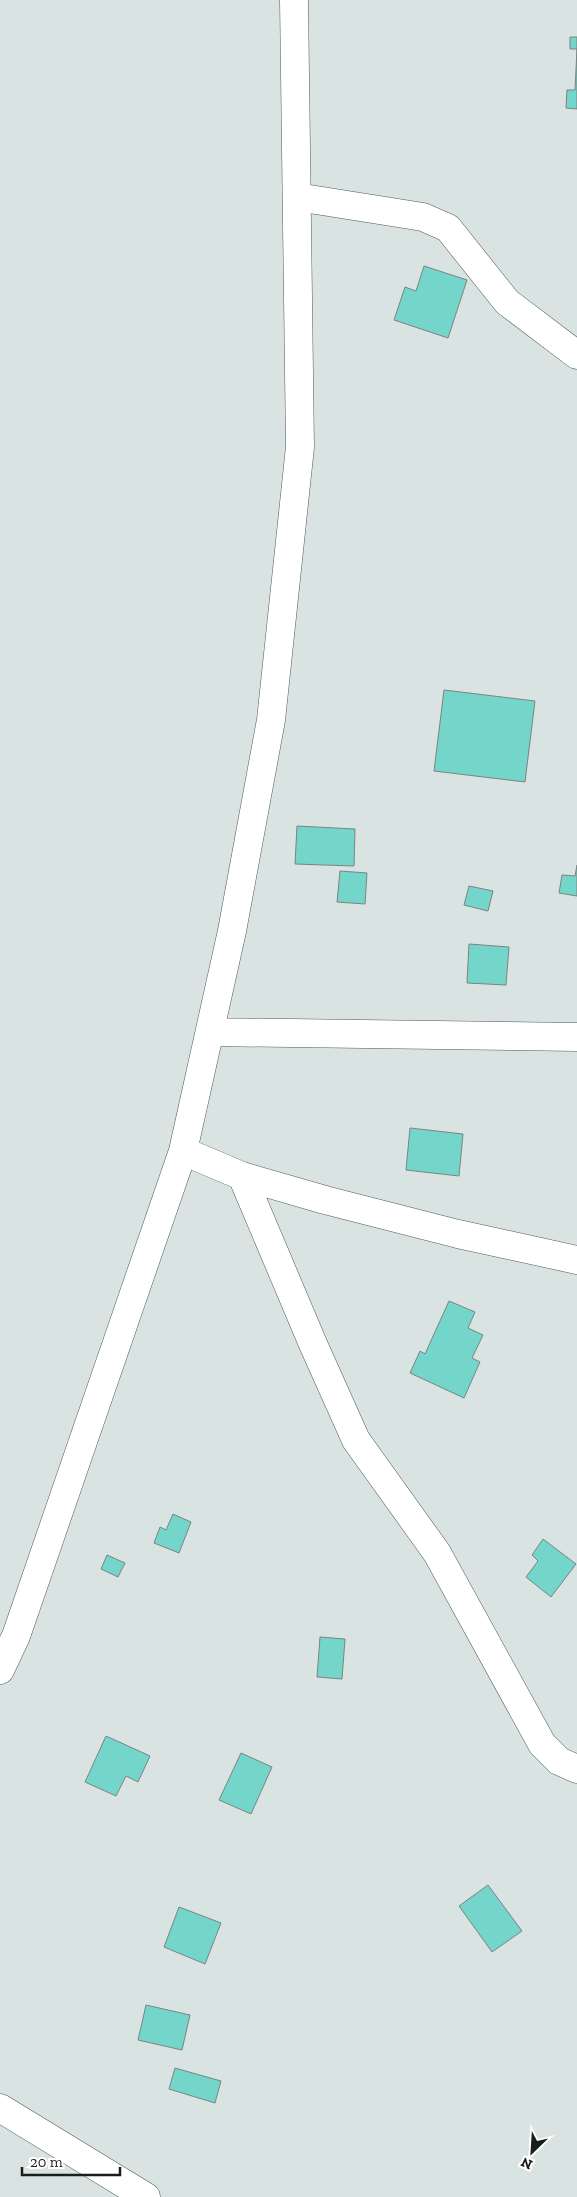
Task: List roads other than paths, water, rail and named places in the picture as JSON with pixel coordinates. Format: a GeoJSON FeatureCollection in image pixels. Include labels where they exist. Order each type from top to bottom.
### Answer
{"type":"FeatureCollection","features":[{"type":"Feature","properties":{"kind":"street"},"geometry":{"type":"LineString","coordinates":[[0,1670],[16,1636],[183,1151],[232,931],[271,720],[299,457],[298,197],[294,0]]}},
{"type":"Feature","properties":{"kind":"street"},"geometry":{"type":"LineString","coordinates":[[298,197],[423,217],[448,228],[507,302],[577,355]]}},
{"type":"Feature","properties":{"kind":"street"},"geometry":{"type":"LineString","coordinates":[[210,1032],[577,1037]]}},
{"type":"Feature","properties":{"kind":"street"},"geometry":{"type":"LineString","coordinates":[[183,1151],[242,1176],[325,1200],[410,1222],[577,1260]]}},
{"type":"Feature","properties":{"kind":"street"},"geometry":{"type":"LineString","coordinates":[[242,1176],[356,1440],[437,1553],[542,1744],[559,1761],[577,1769]]}},
{"type":"Feature","properties":{"kind":"street"},"geometry":{"type":"LineString","coordinates":[[0,2108],[146,2197]]}}]}
